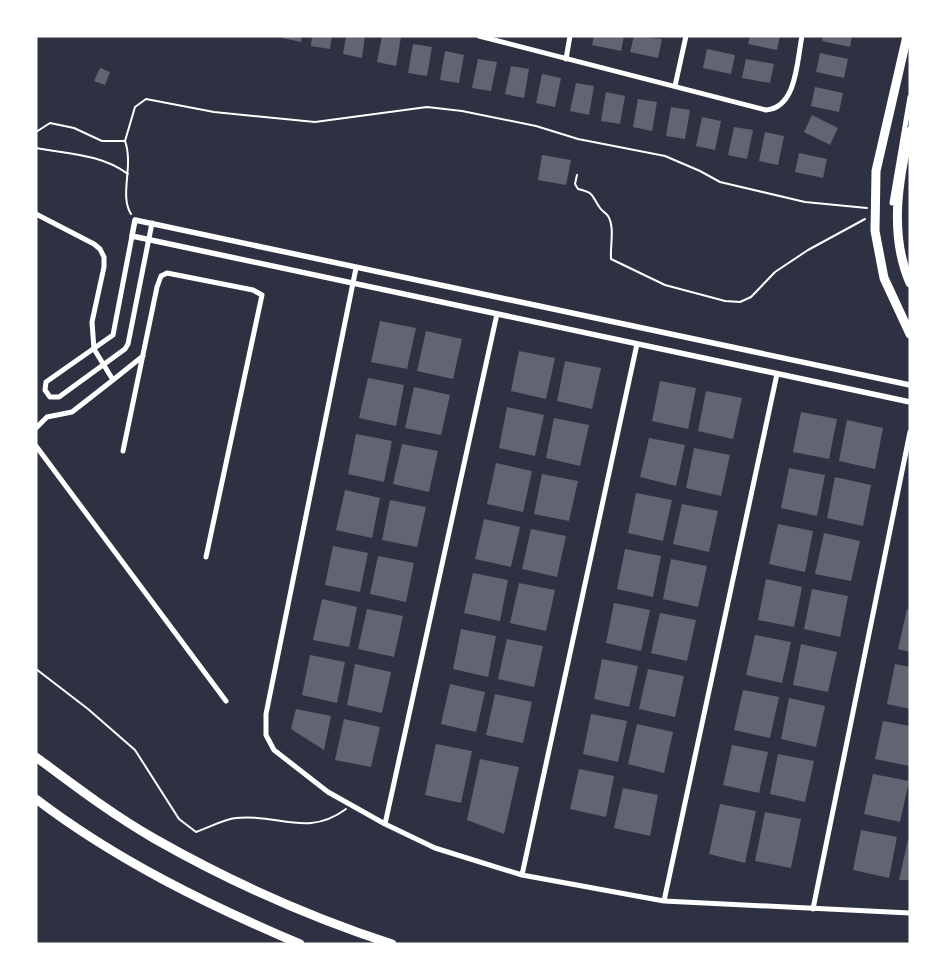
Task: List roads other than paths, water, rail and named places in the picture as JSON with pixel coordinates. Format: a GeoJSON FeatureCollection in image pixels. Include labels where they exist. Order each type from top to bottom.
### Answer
{"type":"FeatureCollection","features":[{"type":"Feature","properties":{"kind":"highway"},"geometry":{"type":"LineString","coordinates":[[907,36],[876,171],[875,231],[884,278],[899,315],[910,334]]}},
{"type":"Feature","properties":{"kind":"highway"},"geometry":{"type":"LineString","coordinates":[[910,131],[899,177],[897,228],[905,272],[910,283]]}},
{"type":"Feature","properties":{"kind":"highway"},"geometry":{"type":"LineString","coordinates":[[36,757],[88,797],[155,839],[243,883],[360,933],[392,944]]}},
{"type":"Feature","properties":{"kind":"highway"},"geometry":{"type":"LineString","coordinates":[[36,799],[64,821],[197,897],[300,944]]}},
{"type":"Feature","properties":{"kind":"street"},"geometry":{"type":"LineString","coordinates":[[478,36],[766,110],[774,109],[790,95],[802,36]]}},
{"type":"Feature","properties":{"kind":"street"},"geometry":{"type":"LineString","coordinates":[[566,58],[570,36]]}},
{"type":"Feature","properties":{"kind":"street"},"geometry":{"type":"LineString","coordinates":[[675,86],[686,36]]}},
{"type":"Feature","properties":{"kind":"street"},"geometry":{"type":"LineString","coordinates":[[892,203],[910,97]]}},
{"type":"Feature","properties":{"kind":"street"},"geometry":{"type":"LineString","coordinates":[[36,214],[94,244],[100,249],[104,257],[104,267],[92,322],[94,349],[113,380]]}},
{"type":"Feature","properties":{"kind":"street"},"geometry":{"type":"LineString","coordinates":[[152,223],[128,344],[125,349],[59,397],[52,398],[44,390],[46,382],[113,335],[135,220],[152,223],[356,268],[910,385]]}},
{"type":"Feature","properties":{"kind":"street"},"geometry":{"type":"LineString","coordinates":[[132,236],[910,402]]}},
{"type":"Feature","properties":{"kind":"street"},"geometry":{"type":"LineString","coordinates":[[356,268],[266,714],[266,735],[274,750],[328,792],[385,824],[435,848],[522,874],[664,901],[910,913]]}},
{"type":"Feature","properties":{"kind":"street"},"geometry":{"type":"LineString","coordinates":[[123,451],[157,287],[161,276],[167,273],[253,290],[262,295],[206,557]]}},
{"type":"Feature","properties":{"kind":"street"},"geometry":{"type":"LineString","coordinates":[[385,824],[497,314]]}},
{"type":"Feature","properties":{"kind":"street"},"geometry":{"type":"LineString","coordinates":[[522,874],[637,344]]}},
{"type":"Feature","properties":{"kind":"street"},"geometry":{"type":"LineString","coordinates":[[36,428],[48,417],[72,412],[143,356]]}},
{"type":"Feature","properties":{"kind":"street"},"geometry":{"type":"LineString","coordinates":[[664,901],[777,374]]}},
{"type":"Feature","properties":{"kind":"street"},"geometry":{"type":"LineString","coordinates":[[813,909],[910,432]]}},
{"type":"Feature","properties":{"kind":"street"},"geometry":{"type":"LineString","coordinates":[[36,446],[226,701]]}}]}
